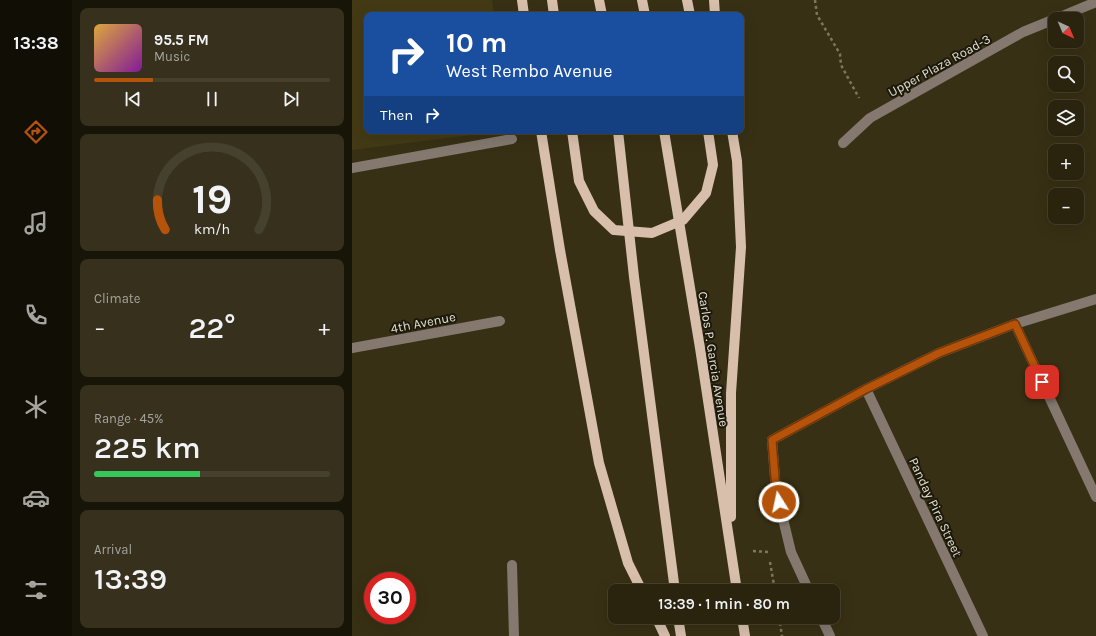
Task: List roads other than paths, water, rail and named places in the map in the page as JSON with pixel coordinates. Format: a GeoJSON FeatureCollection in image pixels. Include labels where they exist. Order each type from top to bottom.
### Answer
{"type":"FeatureCollection","features":[{"type":"Feature","properties":{"kind":"main road"},"geometry":{"type":"LineString","coordinates":[[522,0],[524,12]]}},
{"type":"Feature","properties":{"kind":"main road"},"geometry":{"type":"LineString","coordinates":[[552,0],[554,12]]}},
{"type":"Feature","properties":{"kind":"main road"},"geometry":{"type":"LineString","coordinates":[[599,0],[601,12]]}},
{"type":"Feature","properties":{"kind":"main road"},"geometry":{"type":"LineString","coordinates":[[642,0],[644,12]]}},
{"type":"Feature","properties":{"kind":"main road"},"geometry":{"type":"LineString","coordinates":[[687,0],[689,12]]}},
{"type":"Feature","properties":{"kind":"main road"},"geometry":{"type":"LineString","coordinates":[[714,0],[715,12]]}},
{"type":"Feature","properties":{"kind":"main road"},"geometry":{"type":"LineString","coordinates":[[541,134],[560,250],[600,463],[628,563],[638,584]]}},
{"type":"Feature","properties":{"kind":"main road"},"geometry":{"type":"LineString","coordinates":[[572,134],[579,181],[594,211],[614,230],[652,233],[683,220],[706,193],[713,165],[708,134]]}},
{"type":"Feature","properties":{"kind":"main road"},"geometry":{"type":"LineString","coordinates":[[618,134],[634,277],[674,584]]}},
{"type":"Feature","properties":{"kind":"main road","name":"Carlos P. Garcia Avenue"},"geometry":{"type":"LineString","coordinates":[[664,134],[700,348],[736,584]]}},
{"type":"Feature","properties":{"kind":"main road"},"geometry":{"type":"LineString","coordinates":[[731,551],[731,392],[741,247],[737,161],[732,134]]}},
{"type":"Feature","properties":{"kind":"main road"},"geometry":{"type":"LineString","coordinates":[[659,624],[665,636]]}},
{"type":"Feature","properties":{"kind":"main road"},"geometry":{"type":"LineString","coordinates":[[679,624],[680,636]]}},
{"type":"Feature","properties":{"kind":"main road"},"geometry":{"type":"LineString","coordinates":[[743,624],[745,636]]}},
{"type":"Feature","properties":{"kind":"street","name":"Upper Plaza Road-3"},"geometry":{"type":"LineString","coordinates":[[1072,12],[1096,2]]}},
{"type":"Feature","properties":{"kind":"street","name":"Upper Plaza Road-3"},"geometry":{"type":"LineString","coordinates":[[843,143],[870,118],[1023,32],[1048,22]]}},
{"type":"Feature","properties":{"kind":"street"},"geometry":{"type":"LineString","coordinates":[[352,168],[512,139]]}},
{"type":"Feature","properties":{"kind":"street"},"geometry":{"type":"LineString","coordinates":[[806,584],[791,552],[776,490],[772,440],[866,389],[939,353],[1015,324],[1096,299]]}},
{"type":"Feature","properties":{"kind":"street","name":"4th Avenue"},"geometry":{"type":"LineString","coordinates":[[352,348],[500,321]]}},
{"type":"Feature","properties":{"kind":"street"},"geometry":{"type":"LineString","coordinates":[[1015,324],[1096,497]]}},
{"type":"Feature","properties":{"kind":"street","name":"Panday Pira Street"},"geometry":{"type":"LineString","coordinates":[[866,389],[983,636]]}},
{"type":"Feature","properties":{"kind":"street"},"geometry":{"type":"LineString","coordinates":[[512,565],[514,636]]}},
{"type":"Feature","properties":{"kind":"street"},"geometry":{"type":"LineString","coordinates":[[824,624],[830,636]]}}]}
